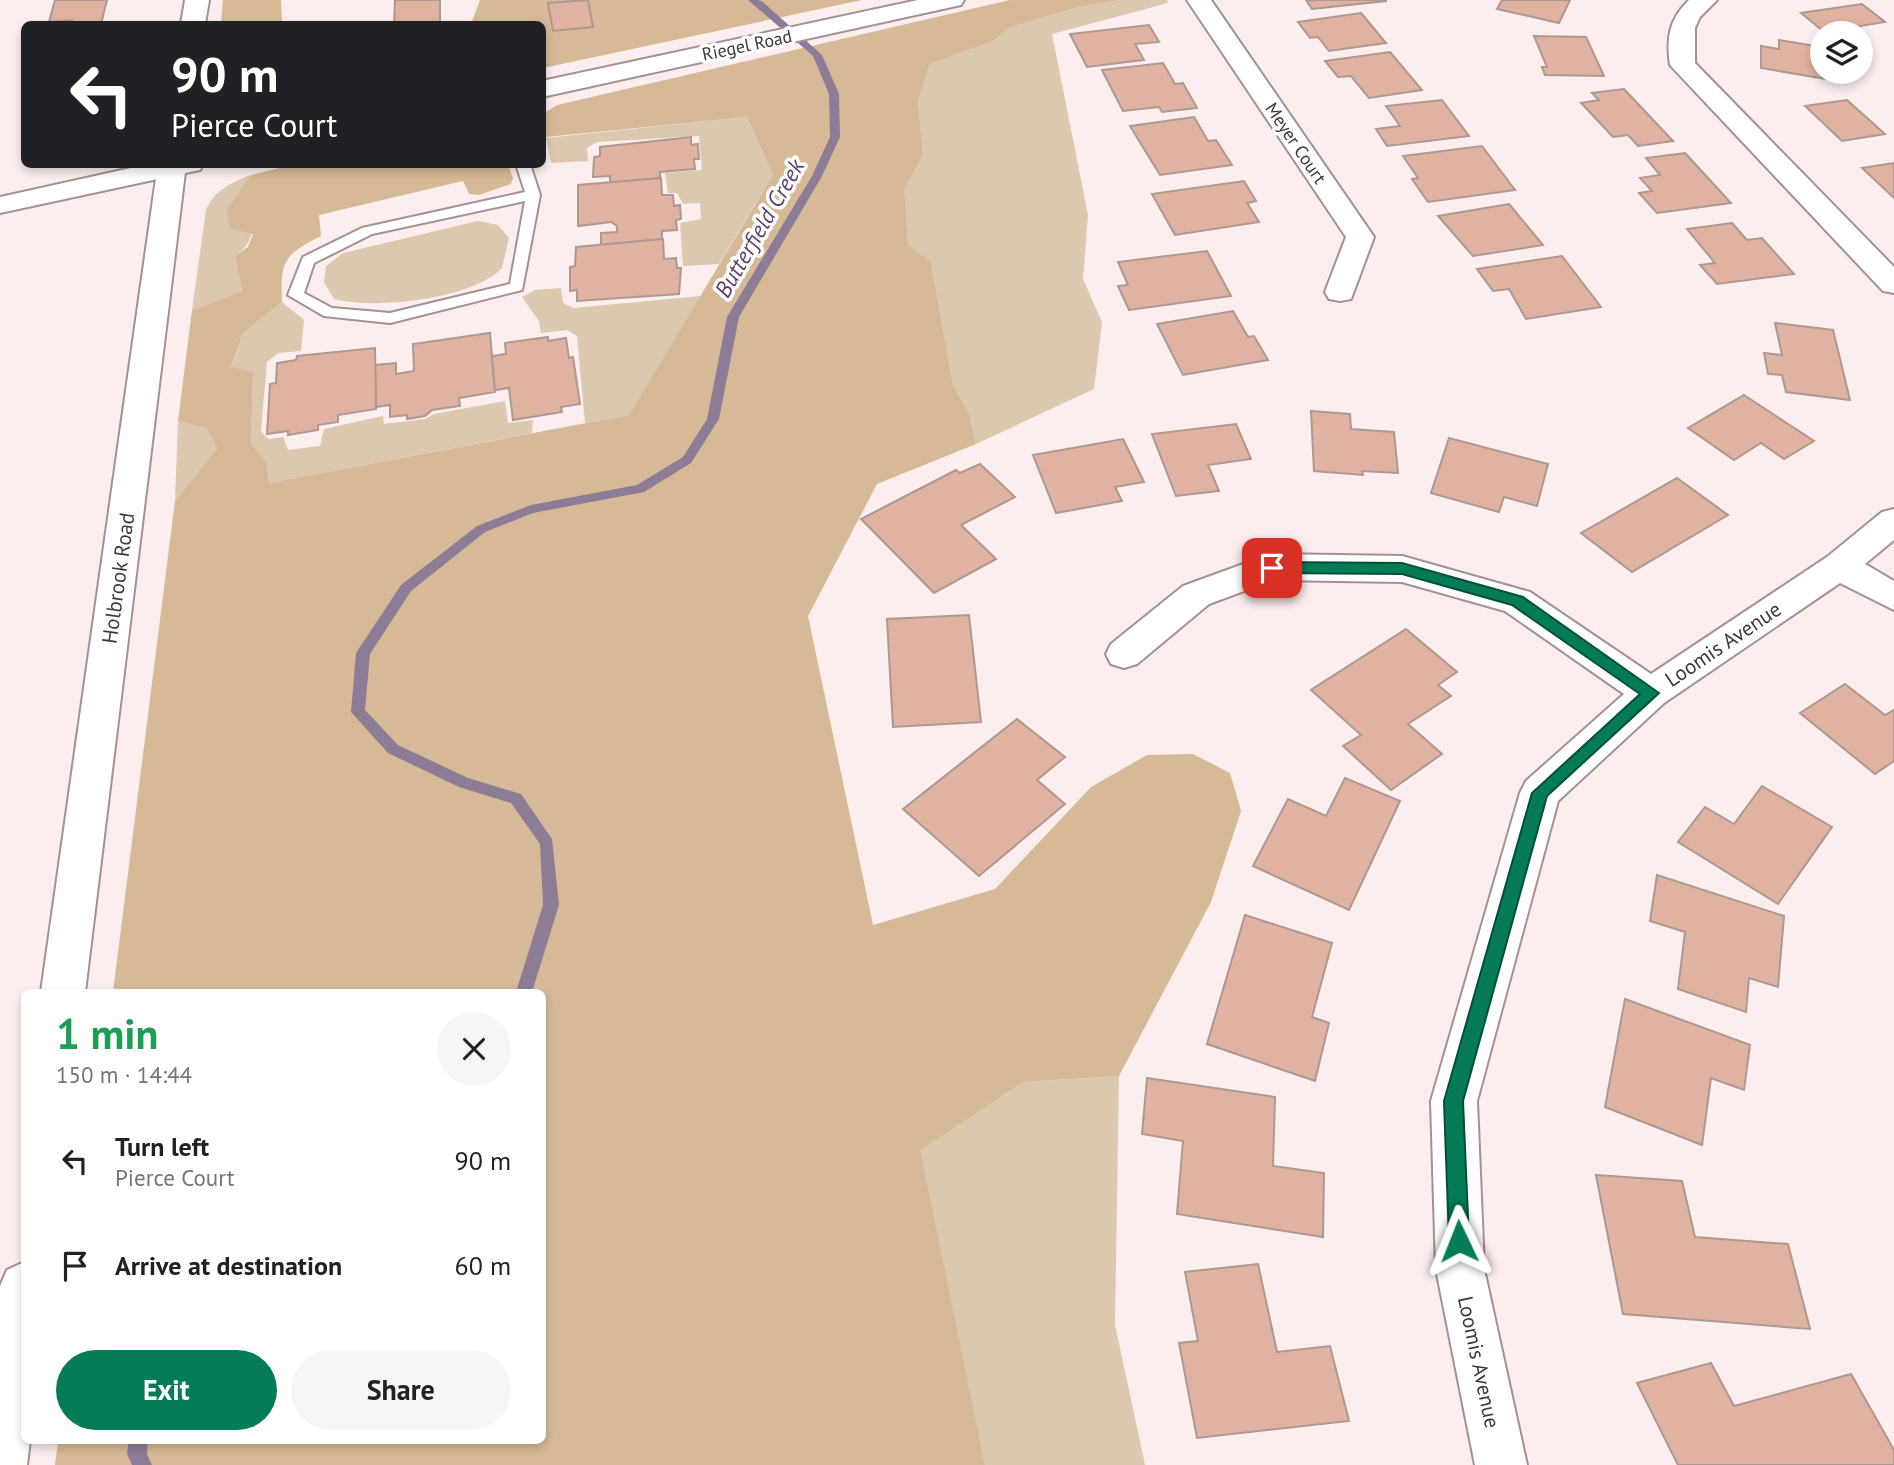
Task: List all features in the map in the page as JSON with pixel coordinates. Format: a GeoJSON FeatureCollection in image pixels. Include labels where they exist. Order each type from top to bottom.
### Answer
{"type":"FeatureCollection","features":[{"type":"Feature","properties":{"kind":"street"},"geometry":{"type":"LineString","coordinates":[[194,21],[197,0]]}},
{"type":"Feature","properties":{"kind":"street","name":"Riegel Road"},"geometry":{"type":"LineString","coordinates":[[546,88],[952,0]]}},
{"type":"Feature","properties":{"kind":"street","name":"Meyer Court"},"geometry":{"type":"LineString","coordinates":[[1199,0],[1360,237],[1340,292]]}},
{"type":"Feature","properties":{"kind":"street"},"geometry":{"type":"LineString","coordinates":[[1706,0],[1682,22],[1679,43],[1683,65],[1894,284]]}},
{"type":"Feature","properties":{"kind":"street"},"geometry":{"type":"LineString","coordinates":[[0,205],[169,168]]}},
{"type":"Feature","properties":{"kind":"street","name":"Holbrook Road"},"geometry":{"type":"LineString","coordinates":[[63,989],[178,168]]}},
{"type":"Feature","properties":{"kind":"street","name":"Loomis Avenue"},"geometry":{"type":"LineString","coordinates":[[1502,1465],[1460,1269],[1454,1101],[1540,793],[1651,693],[1839,565],[1894,522]]}},
{"type":"Feature","properties":{"kind":"street"},"geometry":{"type":"LineString","coordinates":[[1839,565],[1894,597]]}},
{"type":"Feature","properties":{"kind":"street"},"geometry":{"type":"LineString","coordinates":[[1125,654],[1196,595],[1272,568],[1402,569],[1517,601],[1651,693]]}},
{"type":"Feature","properties":{"kind":"street"},"geometry":{"type":"LineString","coordinates":[[1,1465],[21,1310]]}},
{"type":"Feature","properties":{"kind":"lane"},"geometry":{"type":"LineString","coordinates":[[524,168],[533,195],[517,287],[390,318],[329,313],[296,295],[308,260],[367,231],[533,195]]}},
{"type":"Feature","properties":{"kind":"shaded area"},"geometry":{"type":"Polygon","coordinates":[[[223,0],[281,0],[282,21],[221,21],[223,0]]]}},
{"type":"Feature","properties":{"kind":"shaded area"},"geometry":{"type":"Polygon","coordinates":[[[480,0],[862,0],[546,67],[546,21],[472,21],[480,0]]]}},
{"type":"Feature","properties":{"kind":"shaded area"},"geometry":{"type":"Polygon","coordinates":[[[1010,0],[1122,0],[1078,7],[1009,28],[993,41],[930,64],[918,101],[923,155],[904,189],[908,244],[931,262],[953,385],[969,413],[976,444],[877,484],[808,616],[873,925],[995,889],[1091,787],[1147,755],[1193,754],[1230,773],[1241,811],[1211,902],[1119,1076],[1023,1082],[920,1150],[985,1465],[55,1465],[58,1444],[546,1444],[546,989],[113,989],[175,501],[217,448],[206,428],[178,421],[192,310],[242,291],[235,256],[248,247],[253,234],[231,229],[226,211],[251,175],[279,168],[509,168],[513,178],[511,184],[479,195],[469,194],[463,181],[319,215],[321,236],[299,248],[287,260],[282,277],[282,302],[243,333],[231,367],[253,372],[251,443],[267,463],[269,483],[629,415],[773,175],[747,117],[546,137],[546,112],[557,105],[1010,0]]]}},
{"type":"Feature","properties":{"kind":"shaded area"},"geometry":{"type":"Polygon","coordinates":[[[1122,0],[1167,0],[1168,3],[1052,34],[1088,215],[1083,279],[1102,322],[1094,389],[976,444],[969,413],[953,385],[931,262],[908,244],[903,189],[923,155],[918,101],[930,64],[993,41],[1009,28],[1078,7],[1122,0]]]}},
{"type":"Feature","properties":{"kind":"shaded area"},"geometry":{"type":"Polygon","coordinates":[[[747,117],[773,175],[719,264],[683,266],[680,223],[701,219],[700,203],[683,204],[677,193],[668,193],[665,173],[702,170],[699,136],[597,142],[587,148],[588,161],[551,163],[546,138],[747,117]]]}},
{"type":"Feature","properties":{"kind":"shaded area"},"geometry":{"type":"Polygon","coordinates":[[[251,175],[243,187],[252,225],[251,233],[244,249],[235,256],[242,291],[192,310],[209,203],[224,188],[251,175]]]}},
{"type":"Feature","properties":{"kind":"shaded area"},"geometry":{"type":"Polygon","coordinates":[[[478,221],[498,225],[509,238],[502,268],[488,279],[469,287],[422,299],[373,303],[334,299],[324,282],[326,266],[343,253],[478,221]]]}},
{"type":"Feature","properties":{"kind":"shaded area"},"geometry":{"type":"Polygon","coordinates":[[[561,288],[563,303],[573,308],[701,296],[629,415],[585,423],[577,336],[567,330],[541,333],[539,321],[522,297],[535,290],[561,288]]]}},
{"type":"Feature","properties":{"kind":"shaded area"},"geometry":{"type":"Polygon","coordinates":[[[282,302],[304,320],[301,351],[278,353],[267,362],[261,431],[268,439],[283,437],[288,450],[320,446],[324,429],[383,416],[384,424],[425,419],[434,414],[505,401],[508,423],[533,420],[532,433],[269,483],[267,463],[251,443],[253,372],[231,368],[243,333],[282,302]]]}},
{"type":"Feature","properties":{"kind":"shaded area"},"geometry":{"type":"Polygon","coordinates":[[[178,421],[206,428],[217,448],[175,501],[178,421]]]}},
{"type":"Feature","properties":{"kind":"shaded area"},"geometry":{"type":"Polygon","coordinates":[[[1119,1076],[1115,1325],[1145,1465],[985,1465],[919,1150],[1023,1082],[1119,1076]]]}},
{"type":"Feature","properties":{"kind":"building"},"geometry":{"type":"Polygon","coordinates":[[[55,0],[107,0],[102,21],[49,21],[55,0]]]}},
{"type":"Feature","properties":{"kind":"building"},"geometry":{"type":"Polygon","coordinates":[[[395,0],[440,0],[440,21],[394,21],[395,0]]]}},
{"type":"Feature","properties":{"kind":"building"},"geometry":{"type":"Polygon","coordinates":[[[588,0],[593,27],[553,31],[548,3],[588,0]]]}},
{"type":"Feature","properties":{"kind":"building"},"geometry":{"type":"Polygon","coordinates":[[[1306,0],[1386,0],[1386,1],[1312,9],[1306,0]]]}},
{"type":"Feature","properties":{"kind":"building"},"geometry":{"type":"Polygon","coordinates":[[[1502,0],[1570,0],[1559,23],[1497,9],[1502,0]]]}},
{"type":"Feature","properties":{"kind":"building"},"geometry":{"type":"Polygon","coordinates":[[[1862,4],[1885,22],[1873,24],[1873,21],[1811,21],[1801,13],[1862,4]]]}},
{"type":"Feature","properties":{"kind":"building"},"geometry":{"type":"Polygon","coordinates":[[[1361,13],[1386,43],[1329,51],[1318,37],[1310,38],[1298,22],[1361,13]]]}},
{"type":"Feature","properties":{"kind":"building"},"geometry":{"type":"Polygon","coordinates":[[[1149,25],[1159,42],[1135,44],[1144,60],[1087,67],[1070,34],[1149,25]]]}},
{"type":"Feature","properties":{"kind":"building"},"geometry":{"type":"Polygon","coordinates":[[[1534,36],[1586,37],[1604,76],[1545,75],[1542,67],[1547,67],[1534,36]]]}},
{"type":"Feature","properties":{"kind":"building"},"geometry":{"type":"Polygon","coordinates":[[[1779,40],[1810,45],[1810,76],[1761,68],[1761,46],[1779,49],[1779,40]]]}},
{"type":"Feature","properties":{"kind":"building"},"geometry":{"type":"Polygon","coordinates":[[[1390,52],[1422,90],[1369,98],[1351,76],[1338,77],[1325,61],[1390,52]]]}},
{"type":"Feature","properties":{"kind":"building"},"geometry":{"type":"Polygon","coordinates":[[[1163,63],[1175,84],[1183,83],[1197,108],[1162,112],[1159,107],[1123,111],[1102,70],[1163,63]]]}},
{"type":"Feature","properties":{"kind":"building"},"geometry":{"type":"Polygon","coordinates":[[[1624,89],[1673,141],[1638,146],[1628,135],[1613,137],[1581,103],[1599,100],[1592,93],[1624,89]]]}},
{"type":"Feature","properties":{"kind":"building"},"geometry":{"type":"Polygon","coordinates":[[[1442,100],[1469,136],[1387,146],[1376,129],[1400,126],[1386,106],[1442,100]]]}},
{"type":"Feature","properties":{"kind":"building"},"geometry":{"type":"Polygon","coordinates":[[[1847,100],[1885,134],[1842,141],[1805,106],[1847,100]]]}},
{"type":"Feature","properties":{"kind":"building"},"geometry":{"type":"Polygon","coordinates":[[[1194,117],[1208,141],[1216,140],[1232,165],[1160,175],[1130,126],[1194,117]]]}},
{"type":"Feature","properties":{"kind":"building"},"geometry":{"type":"Polygon","coordinates":[[[691,137],[691,145],[698,144],[699,159],[694,159],[695,169],[660,172],[660,178],[610,183],[610,176],[593,177],[594,157],[600,156],[600,147],[691,137]]]}},
{"type":"Feature","properties":{"kind":"building"},"geometry":{"type":"Polygon","coordinates":[[[1482,146],[1515,190],[1428,202],[1412,179],[1418,178],[1403,156],[1482,146]]]}},
{"type":"Feature","properties":{"kind":"building"},"geometry":{"type":"Polygon","coordinates":[[[1685,153],[1731,203],[1657,213],[1639,193],[1652,191],[1640,178],[1660,175],[1646,158],[1685,153]]]}},
{"type":"Feature","properties":{"kind":"building"},"geometry":{"type":"Polygon","coordinates":[[[1894,163],[1894,198],[1862,168],[1894,163]]]}},
{"type":"Feature","properties":{"kind":"building"},"geometry":{"type":"Polygon","coordinates":[[[661,178],[662,195],[673,195],[674,206],[680,205],[681,219],[676,220],[677,230],[662,231],[662,239],[601,245],[601,233],[617,232],[617,226],[611,222],[578,226],[578,185],[661,178]]]}},
{"type":"Feature","properties":{"kind":"building"},"geometry":{"type":"Polygon","coordinates":[[[1244,181],[1256,201],[1247,203],[1259,222],[1175,235],[1152,194],[1244,181]]]}},
{"type":"Feature","properties":{"kind":"building"},"geometry":{"type":"Polygon","coordinates":[[[1509,204],[1543,245],[1473,256],[1438,216],[1509,204]]]}},
{"type":"Feature","properties":{"kind":"building"},"geometry":{"type":"Polygon","coordinates":[[[1732,223],[1747,240],[1762,238],[1794,274],[1717,284],[1700,265],[1715,263],[1687,229],[1732,223]]]}},
{"type":"Feature","properties":{"kind":"building"},"geometry":{"type":"Polygon","coordinates":[[[663,239],[664,259],[676,258],[677,268],[681,268],[679,294],[577,301],[577,290],[570,291],[570,267],[575,266],[576,247],[663,239]]]}},
{"type":"Feature","properties":{"kind":"building"},"geometry":{"type":"Polygon","coordinates":[[[1207,251],[1231,296],[1129,310],[1118,286],[1128,285],[1118,262],[1207,251]]]}},
{"type":"Feature","properties":{"kind":"building"},"geometry":{"type":"Polygon","coordinates":[[[1562,256],[1601,307],[1526,319],[1509,289],[1493,291],[1477,269],[1562,256]]]}},
{"type":"Feature","properties":{"kind":"building"},"geometry":{"type":"Polygon","coordinates":[[[1233,311],[1248,337],[1254,336],[1268,360],[1183,375],[1157,324],[1233,311]]]}},
{"type":"Feature","properties":{"kind":"building"},"geometry":{"type":"Polygon","coordinates":[[[1775,323],[1833,330],[1850,400],[1786,392],[1782,375],[1768,374],[1764,353],[1782,355],[1775,323]]]}},
{"type":"Feature","properties":{"kind":"building"},"geometry":{"type":"Polygon","coordinates":[[[490,333],[495,392],[459,398],[460,406],[432,410],[425,416],[407,419],[407,415],[390,417],[390,405],[376,407],[375,365],[396,363],[396,374],[414,371],[413,344],[490,333]]]}},
{"type":"Feature","properties":{"kind":"building"},"geometry":{"type":"Polygon","coordinates":[[[548,337],[548,341],[566,338],[569,358],[573,357],[580,404],[561,407],[562,412],[513,420],[509,388],[495,390],[492,356],[506,354],[505,343],[548,337]]]}},
{"type":"Feature","properties":{"kind":"building"},"geometry":{"type":"Polygon","coordinates":[[[375,348],[376,409],[338,415],[338,422],[318,425],[318,430],[288,435],[288,431],[267,434],[270,384],[276,383],[277,363],[296,360],[297,356],[375,348]]]}},
{"type":"Feature","properties":{"kind":"building"},"geometry":{"type":"Polygon","coordinates":[[[1744,395],[1814,441],[1784,459],[1761,443],[1734,460],[1688,428],[1744,395]]]}},
{"type":"Feature","properties":{"kind":"building"},"geometry":{"type":"Polygon","coordinates":[[[1311,411],[1350,414],[1351,429],[1394,432],[1398,473],[1362,471],[1363,475],[1314,471],[1311,411]]]}},
{"type":"Feature","properties":{"kind":"building"},"geometry":{"type":"Polygon","coordinates":[[[1236,424],[1251,459],[1208,465],[1219,491],[1176,496],[1152,434],[1236,424]]]}},
{"type":"Feature","properties":{"kind":"building"},"geometry":{"type":"Polygon","coordinates":[[[1449,438],[1548,464],[1537,506],[1504,497],[1499,512],[1431,493],[1449,438]]]}},
{"type":"Feature","properties":{"kind":"building"},"geometry":{"type":"Polygon","coordinates":[[[1123,439],[1144,482],[1115,487],[1122,501],[1056,513],[1033,455],[1123,439]]]}},
{"type":"Feature","properties":{"kind":"building"},"geometry":{"type":"Polygon","coordinates":[[[980,464],[1015,497],[961,525],[996,559],[934,593],[861,519],[956,470],[960,473],[980,464]]]}},
{"type":"Feature","properties":{"kind":"building"},"geometry":{"type":"Polygon","coordinates":[[[1677,478],[1728,515],[1632,572],[1581,533],[1677,478]]]}},
{"type":"Feature","properties":{"kind":"building"},"geometry":{"type":"Polygon","coordinates":[[[969,615],[981,722],[893,727],[887,619],[969,615]]]}},
{"type":"Feature","properties":{"kind":"building"},"geometry":{"type":"Polygon","coordinates":[[[1406,629],[1457,672],[1438,685],[1451,696],[1408,724],[1442,754],[1391,790],[1343,746],[1361,735],[1311,690],[1406,629]]]}},
{"type":"Feature","properties":{"kind":"building"},"geometry":{"type":"Polygon","coordinates":[[[1845,684],[1885,715],[1894,710],[1894,761],[1875,774],[1800,713],[1845,684]]]}},
{"type":"Feature","properties":{"kind":"building"},"geometry":{"type":"Polygon","coordinates":[[[1017,719],[1065,757],[1037,780],[1065,804],[979,876],[903,809],[1017,719]]]}},
{"type":"Feature","properties":{"kind":"building"},"geometry":{"type":"Polygon","coordinates":[[[1345,778],[1400,801],[1349,910],[1253,866],[1288,799],[1326,816],[1345,778]]]}},
{"type":"Feature","properties":{"kind":"building"},"geometry":{"type":"Polygon","coordinates":[[[1762,786],[1832,827],[1778,904],[1678,842],[1705,807],[1734,824],[1762,786]]]}},
{"type":"Feature","properties":{"kind":"building"},"geometry":{"type":"Polygon","coordinates":[[[1657,875],[1784,916],[1778,987],[1749,978],[1746,1012],[1678,989],[1685,932],[1650,921],[1657,875]]]}},
{"type":"Feature","properties":{"kind":"building"},"geometry":{"type":"Polygon","coordinates":[[[1245,915],[1332,943],[1312,1017],[1329,1023],[1315,1081],[1207,1044],[1245,915]]]}},
{"type":"Feature","properties":{"kind":"building"},"geometry":{"type":"Polygon","coordinates":[[[1625,999],[1750,1045],[1744,1090],[1711,1078],[1702,1145],[1605,1107],[1625,999]]]}},
{"type":"Feature","properties":{"kind":"building"},"geometry":{"type":"Polygon","coordinates":[[[1147,1078],[1275,1097],[1273,1166],[1324,1173],[1323,1237],[1177,1214],[1183,1141],[1142,1134],[1147,1078]]]}},
{"type":"Feature","properties":{"kind":"building"},"geometry":{"type":"Polygon","coordinates":[[[1596,1175],[1682,1181],[1695,1237],[1788,1244],[1810,1329],[1623,1314],[1596,1175]]]}},
{"type":"Feature","properties":{"kind":"building"},"geometry":{"type":"Polygon","coordinates":[[[1258,1264],[1277,1352],[1330,1346],[1349,1421],[1197,1438],[1179,1343],[1198,1341],[1185,1272],[1258,1264]]]}},
{"type":"Feature","properties":{"kind":"building"},"geometry":{"type":"Polygon","coordinates":[[[1711,1363],[1734,1406],[1851,1374],[1894,1450],[1894,1465],[1678,1465],[1637,1383],[1711,1363]]]}},
{"type":"Feature","properties":{"kind":"waterway","name":"Butterfield Creek"},"geometry":{"type":"LineString","coordinates":[[525,989],[551,905],[547,843],[516,798],[464,783],[393,749],[358,712],[363,653],[406,588],[481,529],[531,509],[640,489],[687,460],[713,419],[733,317],[817,176],[835,137],[834,94],[817,55],[752,0]]}},
{"type":"Feature","properties":{"kind":"waterway","name":"Butterfield Creek"},"geometry":{"type":"LineString","coordinates":[[138,1444],[137,1454],[142,1465]]}},
{"type":"Feature","properties":{"kind":"route"},"geometry":{"type":"LineString","coordinates":[[1272,568],[1402,569],[1517,601],[1651,693],[1540,793],[1454,1101],[1459,1241]]}}]}
